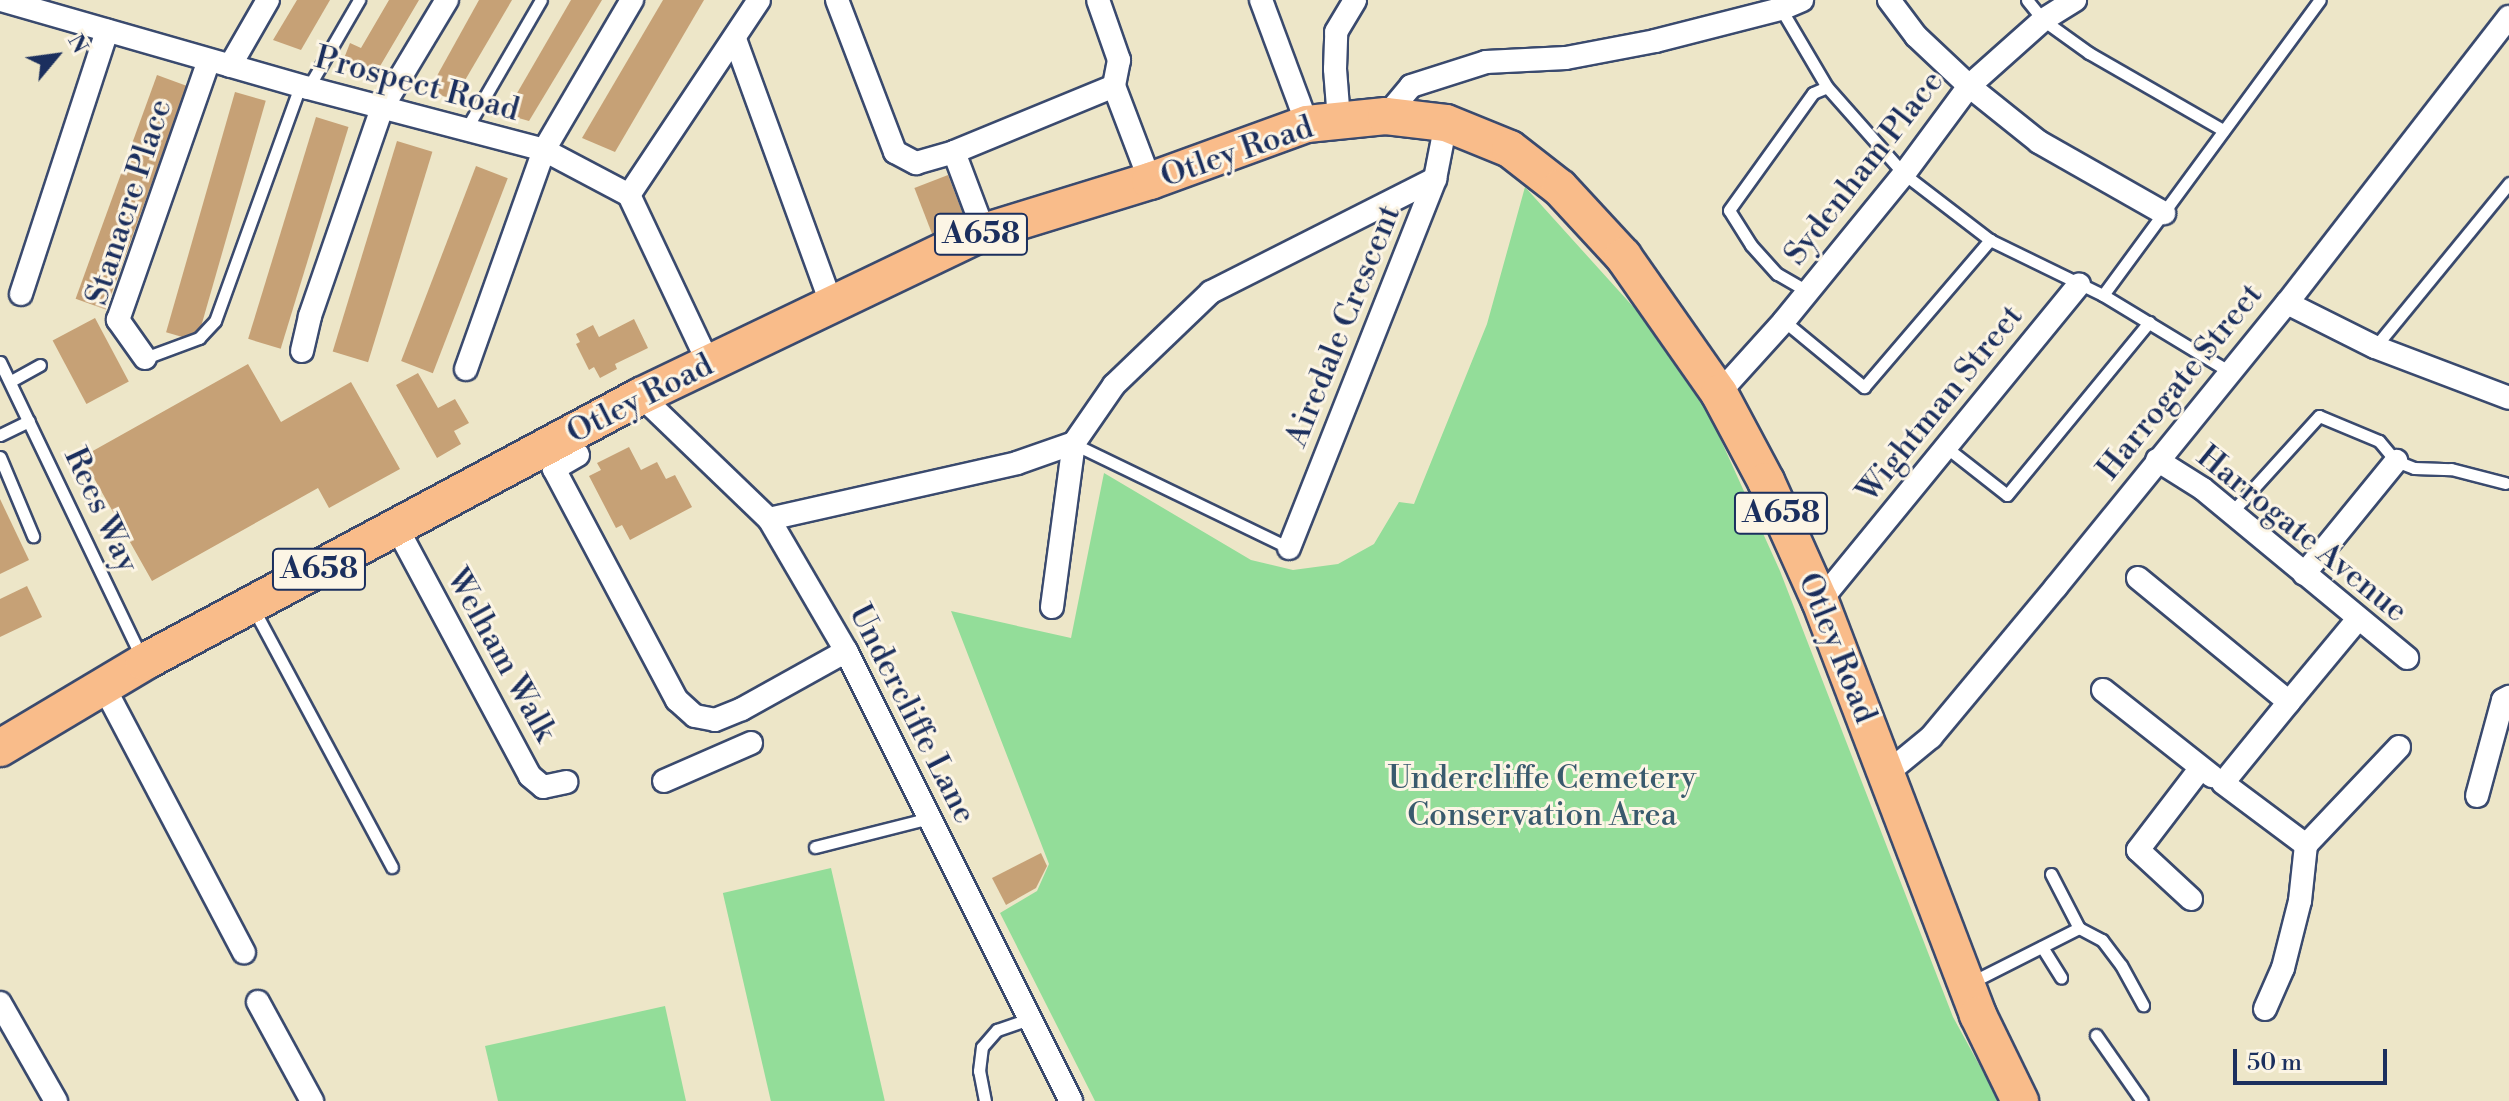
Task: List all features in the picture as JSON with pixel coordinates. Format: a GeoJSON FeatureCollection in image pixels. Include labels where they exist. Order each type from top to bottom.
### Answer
{"type":"FeatureCollection","features":[{"type":"Feature","properties":{"kind":"main road","name":"Otley Road"},"geometry":{"type":"LineString","coordinates":[[0,748],[144,662],[641,396],[984,232],[1150,181],[1323,122],[1386,116],[1446,123],[1510,149],[1560,188],[1623,256],[1719,393],[1766,481],[1820,601],[1978,1015],[2020,1101]]}},
{"type":"Feature","properties":{"kind":"street"},"geometry":{"type":"LineString","coordinates":[[220,63],[268,0]]}},
{"type":"Feature","properties":{"kind":"street"},"geometry":{"type":"LineString","coordinates":[[302,351],[310,316],[382,108],[447,0]]}},
{"type":"Feature","properties":{"kind":"street"},"geometry":{"type":"LineString","coordinates":[[466,369],[544,150],[632,0]]}},
{"type":"Feature","properties":{"kind":"street"},"geometry":{"type":"LineString","coordinates":[[709,364],[629,195],[759,0]]}},
{"type":"Feature","properties":{"kind":"street"},"geometry":{"type":"LineString","coordinates":[[837,0],[895,152],[916,163],[954,152],[1114,86]]}},
{"type":"Feature","properties":{"kind":"street"},"geometry":{"type":"LineString","coordinates":[[1098,0],[1119,60],[1114,86],[1150,181]]}},
{"type":"Feature","properties":{"kind":"street"},"geometry":{"type":"LineString","coordinates":[[1261,0],[1323,122]]}},
{"type":"Feature","properties":{"kind":"street"},"geometry":{"type":"LineString","coordinates":[[1323,122],[1335,69],[1336,32],[1355,0]]}},
{"type":"Feature","properties":{"kind":"street"},"geometry":{"type":"LineString","coordinates":[[1386,116],[1411,86],[1486,62],[1566,58],[1655,41],[1781,9],[1802,0]]}},
{"type":"Feature","properties":{"kind":"street"},"geometry":{"type":"LineString","coordinates":[[1889,0],[1916,36],[1969,86],[2039,142],[2164,213]]}},
{"type":"Feature","properties":{"kind":"street","name":"Sydenham Place"},"geometry":{"type":"LineString","coordinates":[[1719,393],[1784,321],[1904,174],[1969,86],[2043,20],[2075,0]]}},
{"type":"Feature","properties":{"kind":"street","name":"Prospect Road"},"geometry":{"type":"LineString","coordinates":[[7,1],[465,132],[544,150],[629,195]]}},
{"type":"Feature","properties":{"kind":"street","name":"Harrogate Street"},"geometry":{"type":"LineString","coordinates":[[1886,774],[1931,737],[2287,303],[2509,17]]}},
{"type":"Feature","properties":{"kind":"street"},"geometry":{"type":"LineString","coordinates":[[21,294],[107,31]]}},
{"type":"Feature","properties":{"kind":"street"},"geometry":{"type":"LineString","coordinates":[[735,39],[832,306]]}},
{"type":"Feature","properties":{"kind":"street","name":"Stanacre Place"},"geometry":{"type":"LineString","coordinates":[[145,358],[118,320],[220,63]]}},
{"type":"Feature","properties":{"kind":"street","name":"Airedale Crescent"},"geometry":{"type":"LineString","coordinates":[[1289,548],[1435,179],[1446,123]]}},
{"type":"Feature","properties":{"kind":"street"},"geometry":{"type":"LineString","coordinates":[[954,152],[984,232]]}},
{"type":"Feature","properties":{"kind":"street"},"geometry":{"type":"LineString","coordinates":[[1052,607],[1074,443],[1114,385],[1211,292],[1435,179]]}},
{"type":"Feature","properties":{"kind":"street","name":"Wightman Street"},"geometry":{"type":"LineString","coordinates":[[1820,601],[2079,285]]}},
{"type":"Feature","properties":{"kind":"street"},"geometry":{"type":"LineString","coordinates":[[2287,303],[2375,347],[2509,398]]}},
{"type":"Feature","properties":{"kind":"street","name":"Undercliffe Lane"},"geometry":{"type":"LineString","coordinates":[[641,396],[769,519],[846,651],[1071,1101]]}},
{"type":"Feature","properties":{"kind":"street"},"geometry":{"type":"LineString","coordinates":[[769,519],[1017,463],[1074,443]]}},
{"type":"Feature","properties":{"kind":"street"},"geometry":{"type":"LineString","coordinates":[[578,455],[554,469],[677,700],[695,716],[715,720],[741,747],[664,781]]}},
{"type":"Feature","properties":{"kind":"street","name":"Harrogate Avenue"},"geometry":{"type":"LineString","coordinates":[[2157,460],[2203,489],[2407,658]]}},
{"type":"Feature","properties":{"kind":"street"},"geometry":{"type":"LineString","coordinates":[[2304,574],[2396,461]]}},
{"type":"Feature","properties":{"kind":"street","name":"Welham Walk"},"geometry":{"type":"LineString","coordinates":[[397,528],[530,776],[543,787],[566,782]]}},
{"type":"Feature","properties":{"kind":"street"},"geometry":{"type":"LineString","coordinates":[[2138,578],[2289,702]]}},
{"type":"Feature","properties":{"kind":"street"},"geometry":{"type":"LineString","coordinates":[[2223,783],[2358,619]]}},
{"type":"Feature","properties":{"kind":"street"},"geometry":{"type":"LineString","coordinates":[[715,720],[846,651]]}},
{"type":"Feature","properties":{"kind":"street"},"geometry":{"type":"LineString","coordinates":[[104,687],[244,952]]}},
{"type":"Feature","properties":{"kind":"street"},"geometry":{"type":"LineString","coordinates":[[2103,690],[2200,769],[2306,845]]}},
{"type":"Feature","properties":{"kind":"street"},"geometry":{"type":"LineString","coordinates":[[2477,796],[2503,700],[2509,697]]}},
{"type":"Feature","properties":{"kind":"street"},"geometry":{"type":"LineString","coordinates":[[2265,1009],[2283,968],[2300,901],[2306,845],[2399,747]]}},
{"type":"Feature","properties":{"kind":"street"},"geometry":{"type":"LineString","coordinates":[[2191,899],[2138,850],[2200,769]]}},
{"type":"Feature","properties":{"kind":"street"},"geometry":{"type":"LineString","coordinates":[[258,1002],[312,1101]]}},
{"type":"Feature","properties":{"kind":"street"},"geometry":{"type":"LineString","coordinates":[[0,1003],[6,1027],[56,1101]]}},
{"type":"Feature","properties":{"kind":"lane"},"geometry":{"type":"LineString","coordinates":[[145,358],[199,338],[215,321],[304,87],[359,0]]}},
{"type":"Feature","properties":{"kind":"lane"},"geometry":{"type":"LineString","coordinates":[[465,132],[541,0]]}},
{"type":"Feature","properties":{"kind":"lane"},"geometry":{"type":"LineString","coordinates":[[2027,0],[2043,20],[2089,53],[2223,130]]}},
{"type":"Feature","properties":{"kind":"lane"},"geometry":{"type":"LineString","coordinates":[[2103,295],[2320,0]]}},
{"type":"Feature","properties":{"kind":"lane"},"geometry":{"type":"LineString","coordinates":[[1781,9],[1827,87],[1904,174],[1990,240],[2103,295],[2230,372]]}},
{"type":"Feature","properties":{"kind":"lane"},"geometry":{"type":"LineString","coordinates":[[1807,291],[1777,274],[1751,245],[1729,210],[1813,93],[1827,87]]}},
{"type":"Feature","properties":{"kind":"lane"},"geometry":{"type":"LineString","coordinates":[[2375,347],[2509,183]]}},
{"type":"Feature","properties":{"kind":"lane"},"geometry":{"type":"LineString","coordinates":[[1784,321],[1864,387],[1990,240]]}},
{"type":"Feature","properties":{"kind":"lane"},"geometry":{"type":"LineString","coordinates":[[1947,448],[2007,495],[2149,322]]}},
{"type":"Feature","properties":{"kind":"lane","name":"Rees Way"},"geometry":{"type":"LineString","coordinates":[[0,364],[11,381],[144,662]]}},
{"type":"Feature","properties":{"kind":"lane"},"geometry":{"type":"LineString","coordinates":[[11,381],[40,365]]}},
{"type":"Feature","properties":{"kind":"lane"},"geometry":{"type":"LineString","coordinates":[[2231,513],[2319,416],[2379,441],[2396,461],[2414,468],[2451,469],[2505,483]]}},
{"type":"Feature","properties":{"kind":"lane"},"geometry":{"type":"LineString","coordinates":[[0,435],[29,421]]}},
{"type":"Feature","properties":{"kind":"lane"},"geometry":{"type":"LineString","coordinates":[[1074,443],[1289,548]]}},
{"type":"Feature","properties":{"kind":"lane"},"geometry":{"type":"LineString","coordinates":[[0,457],[33,536]]}},
{"type":"Feature","properties":{"kind":"lane"},"geometry":{"type":"LineString","coordinates":[[251,604],[392,867]]}},
{"type":"Feature","properties":{"kind":"lane"},"geometry":{"type":"LineString","coordinates":[[815,847],[930,818]]}},
{"type":"Feature","properties":{"kind":"lane"},"geometry":{"type":"LineString","coordinates":[[2051,874],[2079,928],[2102,940],[2121,965],[2143,1005]]}},
{"type":"Feature","properties":{"kind":"lane"},"geometry":{"type":"LineString","coordinates":[[1968,984],[2079,928]]}},
{"type":"Feature","properties":{"kind":"lane"},"geometry":{"type":"LineString","coordinates":[[2042,947],[2061,977]]}},
{"type":"Feature","properties":{"kind":"lane"},"geometry":{"type":"LineString","coordinates":[[985,1101],[979,1071],[982,1047],[997,1030],[1031,1018]]}},
{"type":"Feature","properties":{"kind":"lane"},"geometry":{"type":"LineString","coordinates":[[2096,1035],[2142,1101]]}},
{"type":"Feature","properties":{"kind":"green space","name":"Undercliffe Cemetery Conservation Area"},"geometry":{"type":"Polygon","coordinates":[[[1525,187],[1637,311],[1710,416],[1780,571],[1953,1017],[1999,1101],[1095,1101],[1000,913],[1037,891],[1049,864],[951,611],[1071,638],[1104,473],[1251,560],[1293,570],[1338,564],[1374,544],[1399,502],[1414,504],[1487,324],[1525,187]]]}},
{"type":"Feature","properties":{"kind":"green space"},"geometry":{"type":"Polygon","coordinates":[[[831,868],[885,1101],[771,1101],[723,893],[831,868]]]}},
{"type":"Feature","properties":{"kind":"green space"},"geometry":{"type":"Polygon","coordinates":[[[665,1006],[686,1101],[498,1101],[485,1046],[665,1006]]]}},
{"type":"Feature","properties":{"kind":"building"},"geometry":{"type":"Polygon","coordinates":[[[297,0],[330,0],[301,50],[273,40],[297,0]]]}},
{"type":"Feature","properties":{"kind":"building"},"geometry":{"type":"Polygon","coordinates":[[[389,0],[419,0],[376,73],[343,61],[350,43],[361,48],[389,0]]]}},
{"type":"Feature","properties":{"kind":"building"},"geometry":{"type":"Polygon","coordinates":[[[479,0],[512,0],[454,99],[428,92],[479,0]]]}},
{"type":"Feature","properties":{"kind":"building"},"geometry":{"type":"Polygon","coordinates":[[[571,0],[602,0],[529,121],[505,114],[571,0]]]}},
{"type":"Feature","properties":{"kind":"building"},"geometry":{"type":"Polygon","coordinates":[[[663,0],[704,0],[615,152],[582,138],[663,0]]]}},
{"type":"Feature","properties":{"kind":"building"},"geometry":{"type":"Polygon","coordinates":[[[157,75],[187,86],[106,310],[76,299],[157,75]]]}},
{"type":"Feature","properties":{"kind":"building"},"geometry":{"type":"Polygon","coordinates":[[[235,92],[266,101],[197,341],[166,332],[235,92]]]}},
{"type":"Feature","properties":{"kind":"building"},"geometry":{"type":"Polygon","coordinates":[[[316,117],[349,127],[281,349],[248,339],[316,117]]]}},
{"type":"Feature","properties":{"kind":"building"},"geometry":{"type":"Polygon","coordinates":[[[397,141],[432,152],[368,362],[333,351],[397,141]]]}},
{"type":"Feature","properties":{"kind":"building"},"geometry":{"type":"Polygon","coordinates":[[[476,166],[508,178],[433,373],[401,361],[476,166]]]}},
{"type":"Feature","properties":{"kind":"building"},"geometry":{"type":"Polygon","coordinates":[[[948,175],[968,228],[935,241],[914,188],[948,175]]]}},
{"type":"Feature","properties":{"kind":"building"},"geometry":{"type":"Polygon","coordinates":[[[95,318],[129,382],[86,404],[53,341],[95,318]]]}},
{"type":"Feature","properties":{"kind":"building"},"geometry":{"type":"Polygon","coordinates":[[[634,319],[648,348],[615,364],[617,369],[600,378],[594,367],[589,370],[576,344],[580,342],[576,334],[593,325],[599,337],[634,319]]]}},
{"type":"Feature","properties":{"kind":"building"},"geometry":{"type":"Polygon","coordinates":[[[248,364],[281,422],[351,382],[400,469],[329,508],[318,488],[152,581],[82,457],[248,364]]]}},
{"type":"Feature","properties":{"kind":"building"},"geometry":{"type":"Polygon","coordinates":[[[418,373],[438,408],[455,399],[469,423],[454,431],[461,444],[437,458],[396,385],[418,373]]]}},
{"type":"Feature","properties":{"kind":"building"},"geometry":{"type":"Polygon","coordinates":[[[629,447],[641,470],[657,462],[666,479],[675,475],[692,507],[630,540],[622,525],[616,528],[589,476],[601,470],[597,463],[629,447]]]}},
{"type":"Feature","properties":{"kind":"building"},"geometry":{"type":"Polygon","coordinates":[[[0,499],[29,560],[0,574],[0,499]]]}},
{"type":"Feature","properties":{"kind":"building"},"geometry":{"type":"Polygon","coordinates":[[[27,586],[42,617],[0,637],[0,599],[27,586]]]}},
{"type":"Feature","properties":{"kind":"building"},"geometry":{"type":"Polygon","coordinates":[[[1041,853],[1047,866],[1036,888],[1006,905],[992,878],[1041,853]]]}}]}
